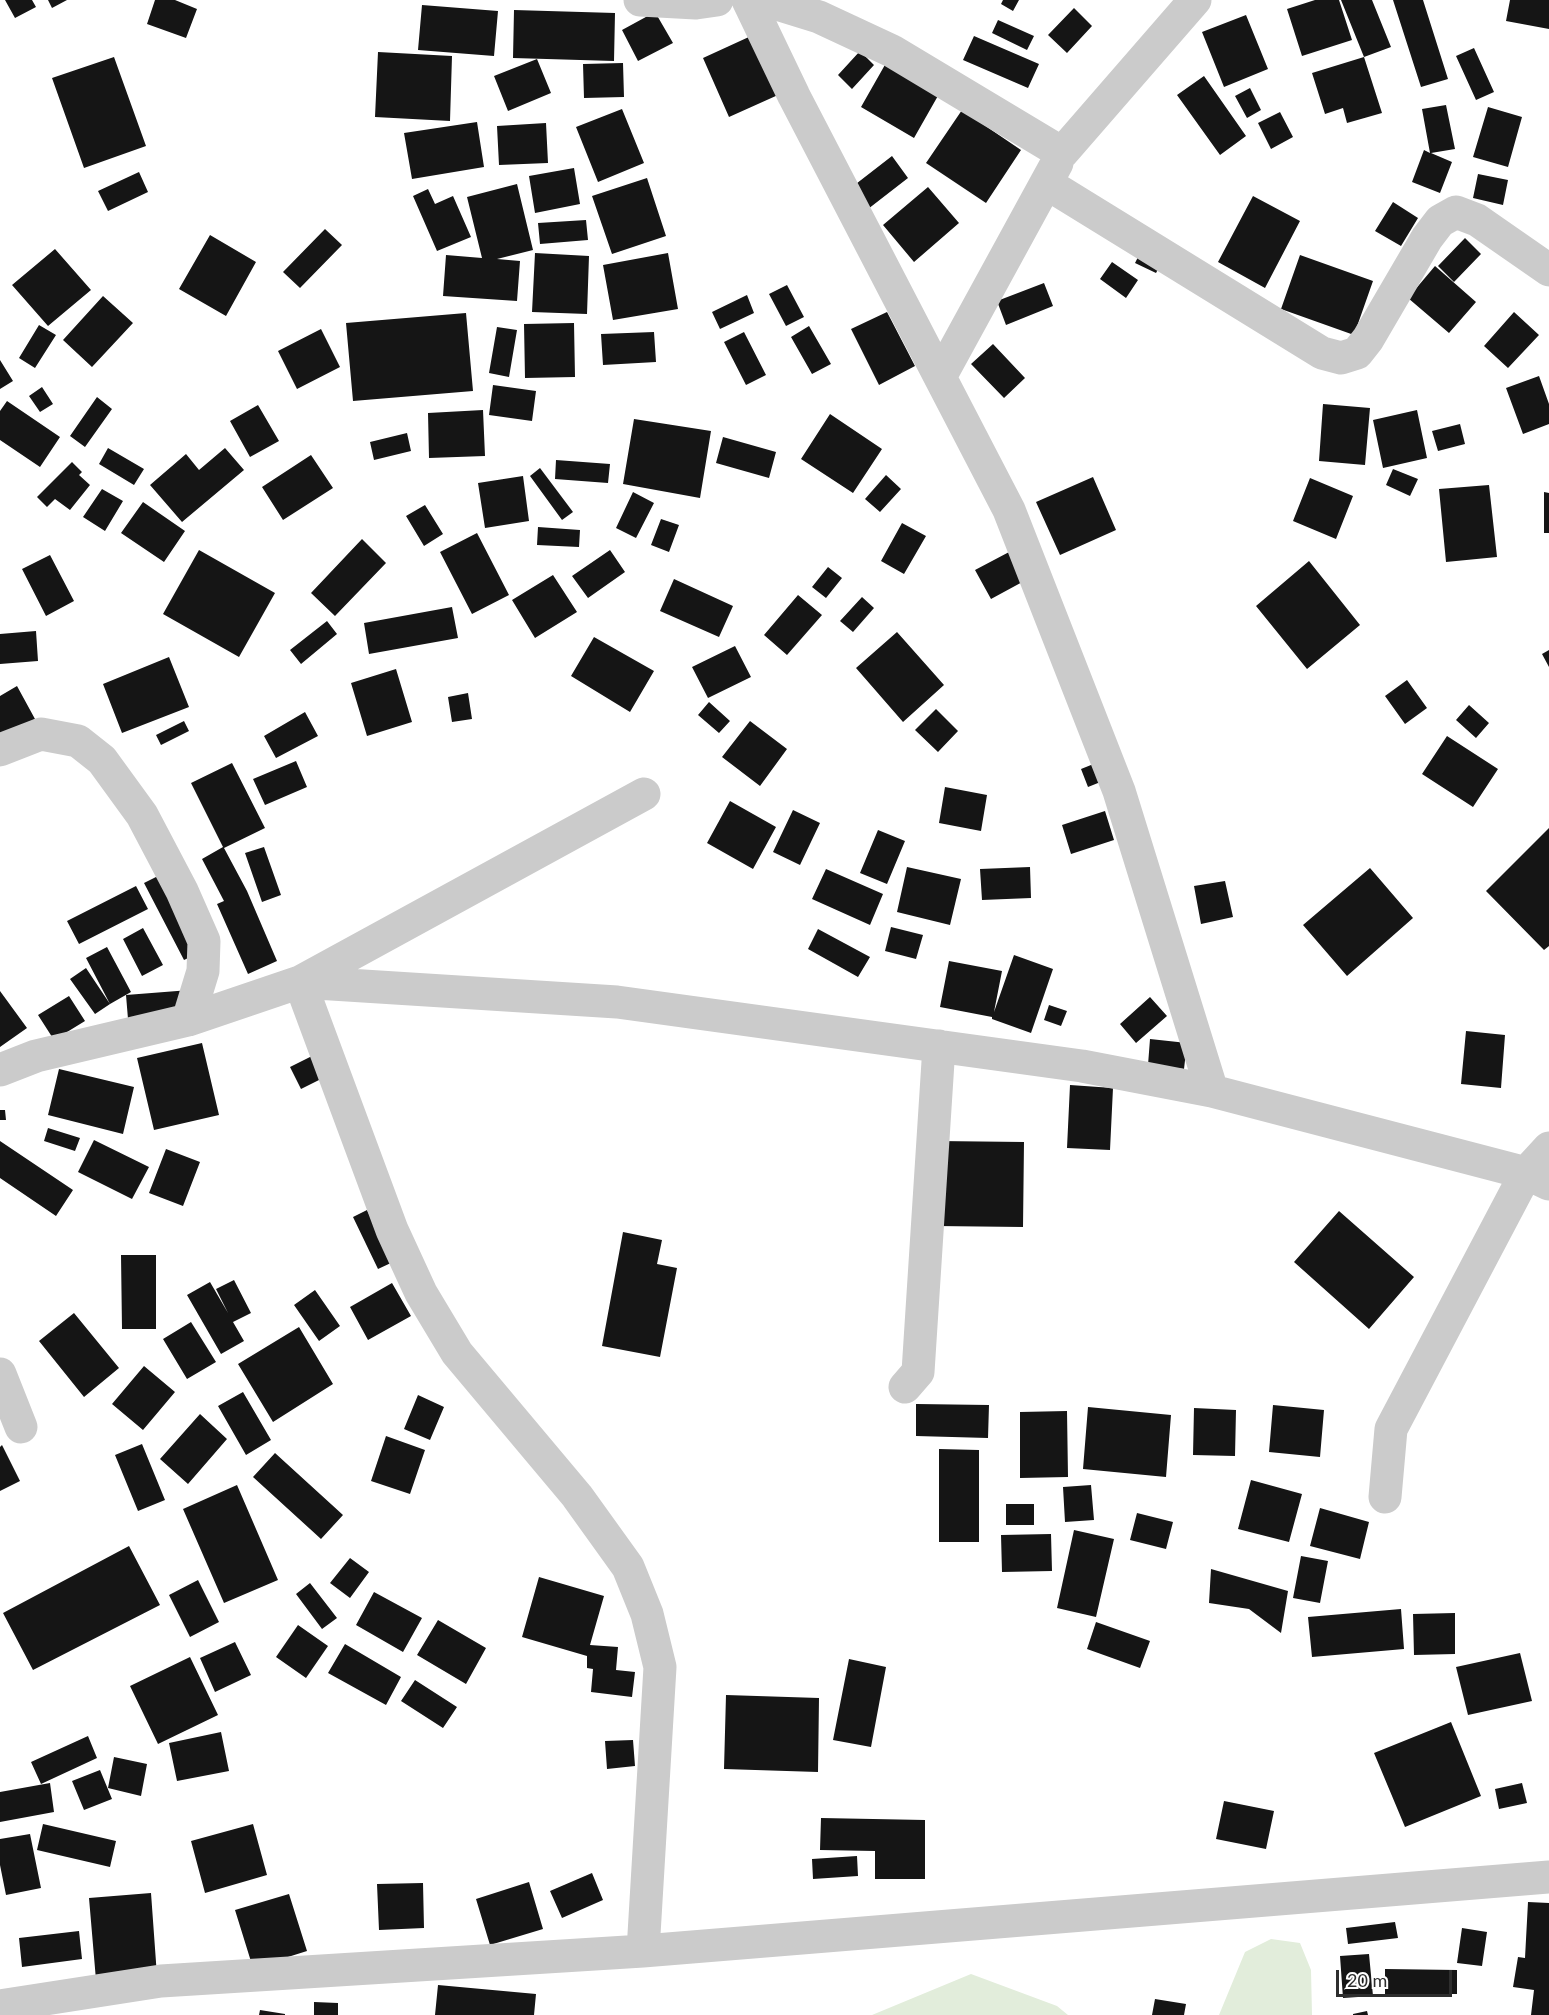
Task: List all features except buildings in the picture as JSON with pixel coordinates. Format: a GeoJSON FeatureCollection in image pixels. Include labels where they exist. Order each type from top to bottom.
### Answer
{"type":"FeatureCollection","features":[{"type":"Feature","properties":{"kind":"street"},"geometry":{"type":"LineString","coordinates":[[640,0],[696,3],[717,0]]}},
{"type":"Feature","properties":{"kind":"street"},"geometry":{"type":"LineString","coordinates":[[748,0],[794,96],[1009,510],[1119,791],[1212,1091]]}},
{"type":"Feature","properties":{"kind":"street"},"geometry":{"type":"LineString","coordinates":[[764,0],[819,17],[892,51],[1062,153]]}},
{"type":"Feature","properties":{"kind":"street"},"geometry":{"type":"LineString","coordinates":[[940,377],[1062,153],[1195,0]]}},
{"type":"Feature","properties":{"kind":"street"},"geometry":{"type":"LineString","coordinates":[[1046,183],[1322,353],[1341,358],[1357,353],[1368,339],[1427,238],[1440,221],[1456,212],[1477,220],[1549,270]]}},
{"type":"Feature","properties":{"kind":"street"},"geometry":{"type":"LineString","coordinates":[[0,750],[41,734],[78,741],[102,760],[142,815],[182,891],[204,940],[203,971],[188,1020]]}},
{"type":"Feature","properties":{"kind":"street"},"geometry":{"type":"LineString","coordinates":[[0,1070],[36,1056],[188,1020],[300,982],[644,794]]}},
{"type":"Feature","properties":{"kind":"street"},"geometry":{"type":"LineString","coordinates":[[300,982],[617,1002],[1082,1066],[1212,1091],[1538,1178]]}},
{"type":"Feature","properties":{"kind":"street"},"geometry":{"type":"LineString","coordinates":[[300,982],[392,1230],[421,1293],[457,1353],[577,1496],[628,1567],[646,1614],[660,1667],[643,1951]]}},
{"type":"Feature","properties":{"kind":"street"},"geometry":{"type":"LineString","coordinates":[[904,1387],[918,1372],[939,1046]]}},
{"type":"Feature","properties":{"kind":"street"},"geometry":{"type":"LineString","coordinates":[[1385,1497],[1391,1430],[1538,1178],[1549,1148]]}},
{"type":"Feature","properties":{"kind":"street"},"geometry":{"type":"LineString","coordinates":[[0,1374],[21,1427]]}},
{"type":"Feature","properties":{"kind":"street"},"geometry":{"type":"LineString","coordinates":[[0,2006],[161,1981],[643,1951],[1549,1877]]}},
{"type":"Feature","properties":{"kind":"green space"},"geometry":{"type":"Polygon","coordinates":[[[1271,1939],[1300,1943],[1311,1970],[1312,2015],[1219,2015],[1245,1952],[1271,1939]]]}},
{"type":"Feature","properties":{"kind":"green space"},"geometry":{"type":"Polygon","coordinates":[[[971,1974],[1057,2006],[1068,2015],[872,2015],[971,1974]]]}}]}
